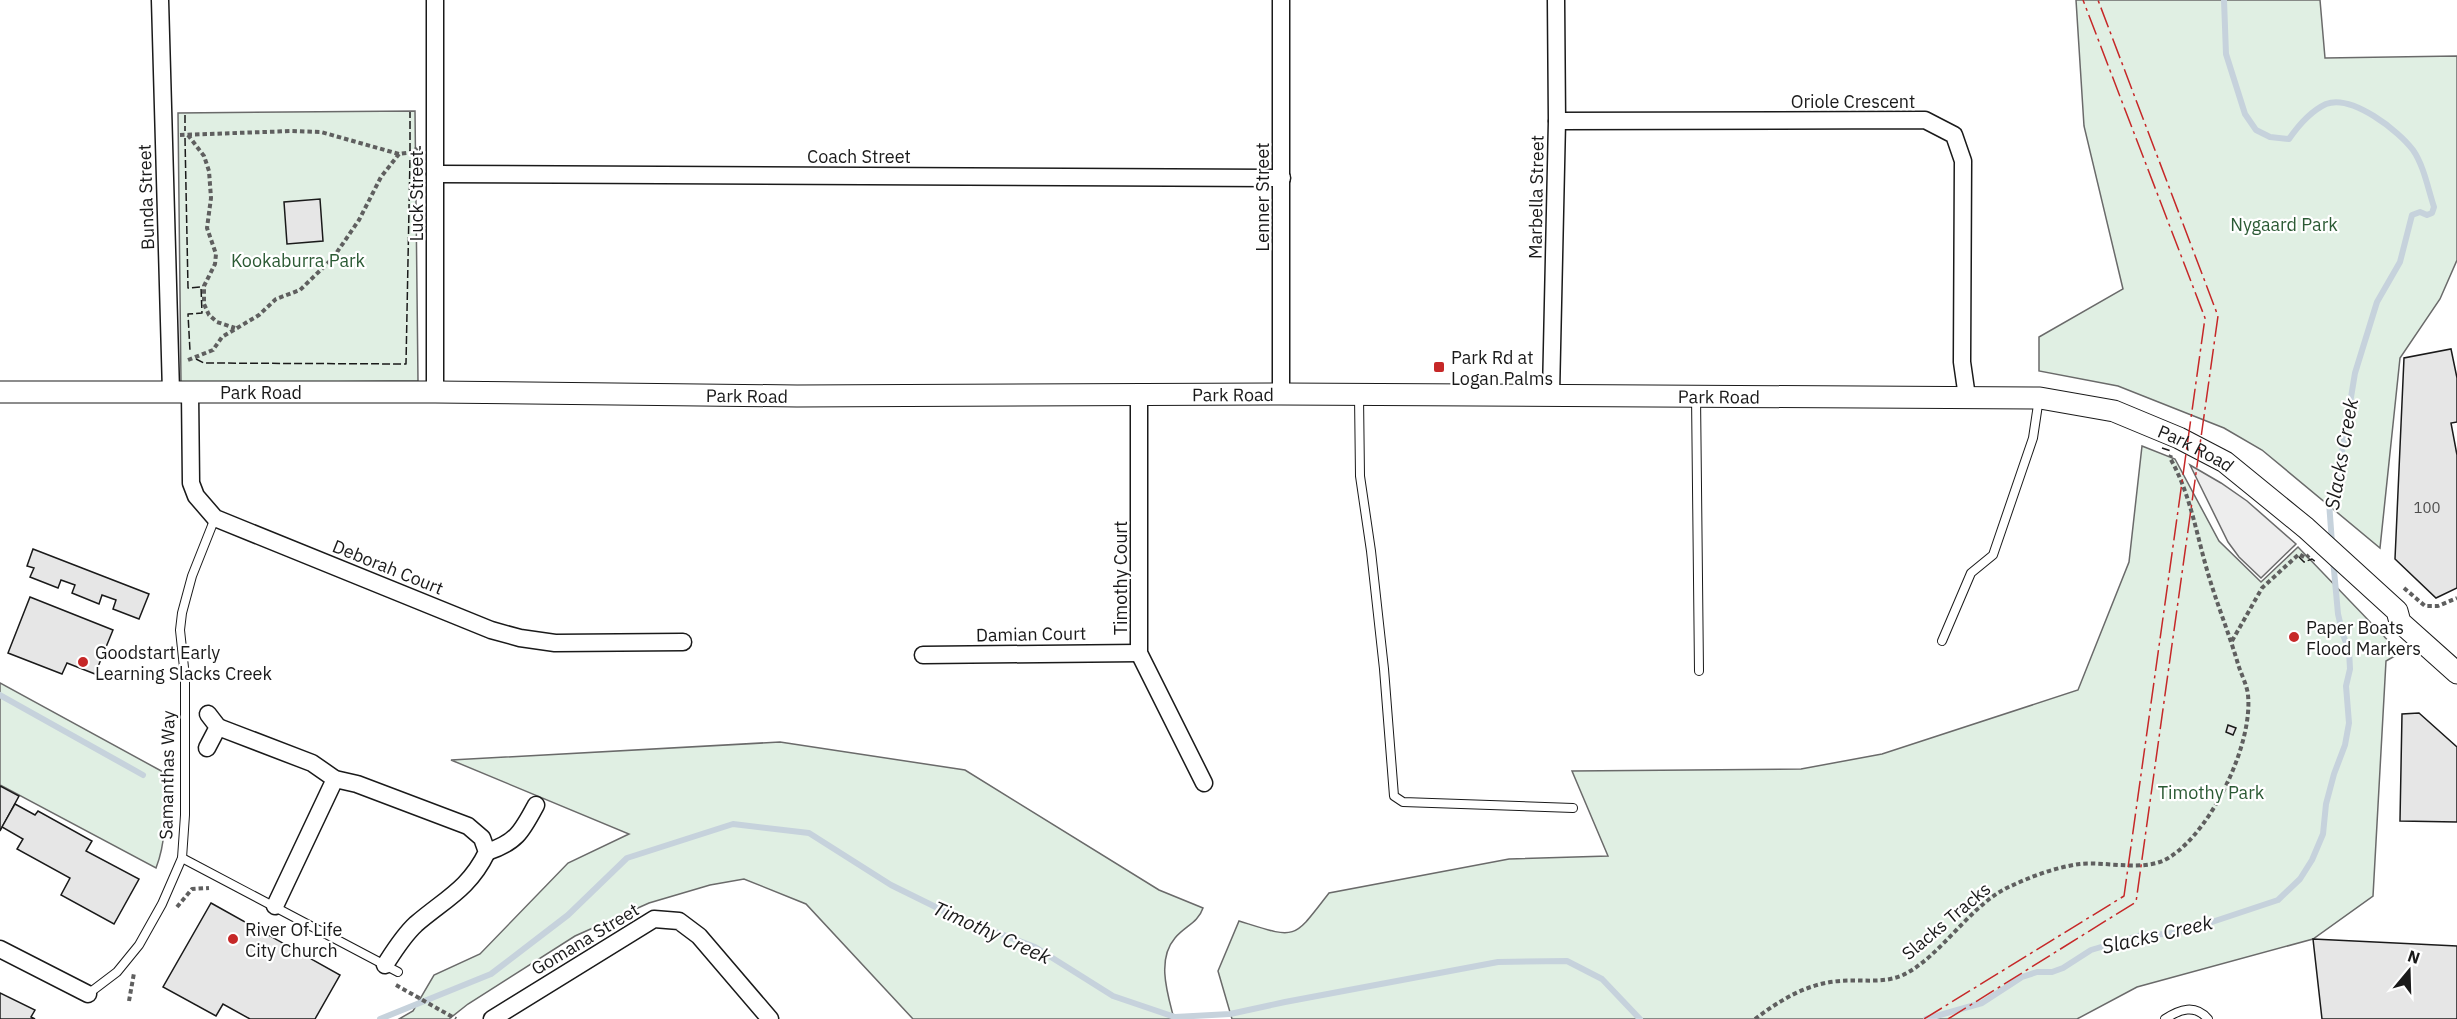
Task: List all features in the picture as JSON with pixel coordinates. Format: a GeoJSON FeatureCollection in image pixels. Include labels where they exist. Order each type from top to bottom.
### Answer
{"type":"FeatureCollection","features":[{"type":"Feature","properties":{"kind":"street","name":"Bunda Street"},"geometry":{"type":"LineString","coordinates":[[160,0],[164,135],[180,392]]}},
{"type":"Feature","properties":{"kind":"street","name":"Luck Street"},"geometry":{"type":"LineString","coordinates":[[435,0],[435,392]]}},
{"type":"Feature","properties":{"kind":"street","name":"Lenner Street"},"geometry":{"type":"LineString","coordinates":[[1281,0],[1281,394]]}},
{"type":"Feature","properties":{"kind":"street","name":"Marbella Street"},"geometry":{"type":"LineString","coordinates":[[1551,394],[1557,122],[1556,0]]}},
{"type":"Feature","properties":{"kind":"street","name":"Oriole Crescent"},"geometry":{"type":"LineString","coordinates":[[1557,122],[1925,120],[1954,135],[1963,161],[1962,362],[1967,398]]}},
{"type":"Feature","properties":{"kind":"street","name":"Coach Street"},"geometry":{"type":"LineString","coordinates":[[435,174],[1282,178]]}},
{"type":"Feature","properties":{"kind":"street","name":"Park Road"},"geometry":{"type":"LineString","coordinates":[[0,392],[435,392],[796,396],[1551,394],[2040,398],[2114,411],[2179,438],[2224,462],[2306,528],[2397,611],[2400,622],[2457,674]]}},
{"type":"Feature","properties":{"kind":"street","name":"Deborah Court"},"geometry":{"type":"LineString","coordinates":[[180,392],[191,483],[196,496],[215,518],[491,630],[520,638],[555,644],[683,642]]}},
{"type":"Feature","properties":{"kind":"street","name":"Timothy Court"},"geometry":{"type":"LineString","coordinates":[[1139,394],[1139,653],[1204,783]]}},
{"type":"Feature","properties":{"kind":"street","name":"Park Road"},"geometry":{"type":"LineString","coordinates":[[2397,611],[2409,612],[2457,656]]}},
{"type":"Feature","properties":{"kind":"street","name":"Damian Court"},"geometry":{"type":"LineString","coordinates":[[923,655],[1139,653]]}},
{"type":"Feature","properties":{"kind":"street"},"geometry":{"type":"LineString","coordinates":[[207,748],[213,721],[312,763],[334,779],[357,784],[468,825],[482,838],[487,852]]}},
{"type":"Feature","properties":{"kind":"street"},"geometry":{"type":"LineString","coordinates":[[274,906],[334,779]]}},
{"type":"Feature","properties":{"kind":"street"},"geometry":{"type":"LineString","coordinates":[[390,973],[401,940],[466,885],[487,852],[502,847],[521,832],[536,805]]}},
{"type":"Feature","properties":{"kind":"street","name":"Gomana Street"},"geometry":{"type":"LineString","coordinates":[[492,1019],[654,919],[680,921],[699,936],[770,1019]]}},
{"type":"Feature","properties":{"kind":"street"},"geometry":{"type":"LineString","coordinates":[[0,950],[88,994]]}},
{"type":"Feature","properties":{"kind":"lane"},"geometry":{"type":"LineString","coordinates":[[1696,395],[1699,671]]}},
{"type":"Feature","properties":{"kind":"lane"},"geometry":{"type":"LineString","coordinates":[[1359,396],[1360,476],[1383,657],[1394,796],[1403,802],[1573,808]]}},
{"type":"Feature","properties":{"kind":"lane"},"geometry":{"type":"LineString","coordinates":[[1942,641],[1971,573],[1993,555],[2032,438],[2040,398]]}},
{"type":"Feature","properties":{"kind":"lane","name":"Samanthas Way"},"geometry":{"type":"LineString","coordinates":[[88,994],[117,972],[139,945],[162,904],[182,858],[185,677],[181,622],[192,576],[215,518]]}},
{"type":"Feature","properties":{"kind":"lane","name":"Samanthas Way"},"geometry":{"type":"LineString","coordinates":[[182,858],[274,906],[390,973]]}},
{"type":"Feature","properties":{"kind":"lane"},"geometry":{"type":"LineString","coordinates":[[2165,1019],[2178,1010],[2191,1008],[2203,1013],[2208,1019]]}},
{"type":"Feature","properties":{"kind":"path"},"geometry":{"type":"LineString","coordinates":[[164,135],[321,132],[399,154],[412,152],[417,148]]}},
{"type":"Feature","properties":{"kind":"path"},"geometry":{"type":"LineString","coordinates":[[188,135],[204,156],[209,171],[211,198],[207,228],[216,254],[204,286],[204,304],[209,315],[217,322],[236,329]]}},
{"type":"Feature","properties":{"kind":"path"},"geometry":{"type":"LineString","coordinates":[[188,360],[213,350],[222,337],[259,315],[276,299],[300,290],[333,258],[359,220],[381,177],[399,154]]}},
{"type":"Feature","properties":{"kind":"path","name":"Slacks Tracks"},"geometry":{"type":"LineString","coordinates":[[1755,1019],[1772,1006],[1814,986],[1841,981],[1870,982],[1902,975],[1925,961],[1981,907],[2009,886],[2054,870],[2081,864],[2143,865],[2169,858],[2208,818],[2226,788],[2245,729],[2248,695],[2207,569],[2195,518],[2170,458],[2179,438]]}},
{"type":"Feature","properties":{"kind":"path"},"geometry":{"type":"LineString","coordinates":[[2231,641],[2262,588],[2299,554],[2306,558],[2313,553]]}},
{"type":"Feature","properties":{"kind":"path"},"geometry":{"type":"LineString","coordinates":[[2426,606],[2438,606],[2457,598]]}},
{"type":"Feature","properties":{"kind":"path"},"geometry":{"type":"LineString","coordinates":[[172,916],[192,889],[207,887],[216,890]]}},
{"type":"Feature","properties":{"kind":"path"},"geometry":{"type":"LineString","coordinates":[[129,1001],[133,974],[139,967]]}},
{"type":"Feature","properties":{"kind":"path"},"geometry":{"type":"LineString","coordinates":[[390,973],[398,986],[454,1018]]}},
{"type":"Feature","properties":{"kind":"green space","name":"Nygaard Park"},"geometry":{"type":"Polygon","coordinates":[[[2076,0],[2320,0],[2325,58],[2457,56],[2457,260],[2440,299],[2400,358],[2380,548],[2262,450],[2224,428],[2118,386],[2039,371],[2039,337],[2123,289],[2084,126],[2076,0]]]}},
{"type":"Feature","properties":{"kind":"green space","name":"Kookaburra Park"},"geometry":{"type":"Polygon","coordinates":[[[415,111],[418,381],[181,383],[178,113],[415,111]]]}},
{"type":"Feature","properties":{"kind":"green space","name":"Timothy Park"},"geometry":{"type":"Polygon","coordinates":[[[2142,446],[2175,459],[2219,541],[2261,582],[2298,547],[2400,653],[2386,661],[2373,896],[2313,939],[2137,987],[2077,1019],[1232,1019],[1218,971],[1239,921],[1272,931],[1292,932],[1300,928],[1329,893],[1509,859],[1608,856],[1572,771],[1801,769],[1882,754],[2078,690],[2129,562],[2142,446]]]}},
{"type":"Feature","properties":{"kind":"green space"},"geometry":{"type":"Polygon","coordinates":[[[0,683],[165,773],[164,832],[156,868],[0,785],[0,683]]]}},
{"type":"Feature","properties":{"kind":"green space"},"geometry":{"type":"Polygon","coordinates":[[[780,742],[965,770],[1159,890],[1203,908],[1195,921],[1175,938],[1166,957],[1165,978],[1174,1019],[913,1019],[806,904],[744,879],[710,885],[649,903],[575,936],[468,1004],[449,1019],[399,1019],[413,1011],[434,975],[480,954],[568,863],[629,834],[451,760],[780,742]]]}},
{"type":"Feature","properties":{"kind":"shaded area"},"geometry":{"type":"Polygon","coordinates":[[[2190,465],[2247,501],[2296,544],[2261,578],[2239,557],[2228,542],[2190,465]]]}},
{"type":"Feature","properties":{"kind":"building"},"geometry":{"type":"Polygon","coordinates":[[[320,199],[323,241],[287,244],[284,202],[320,199]]]}},
{"type":"Feature","properties":{"kind":"building"},"geometry":{"type":"Polygon","coordinates":[[[2451,349],[2457,378],[2457,422],[2451,423],[2457,455],[2457,588],[2436,598],[2395,559],[2404,358],[2451,349]]]}},
{"type":"Feature","properties":{"kind":"building"},"geometry":{"type":"Polygon","coordinates":[[[33,549],[149,594],[139,619],[113,609],[116,600],[102,595],[99,604],[72,593],[75,585],[61,580],[58,588],[30,577],[34,568],[27,566],[33,549]]]}},
{"type":"Feature","properties":{"kind":"building"},"geometry":{"type":"Polygon","coordinates":[[[30,597],[113,630],[95,674],[67,663],[62,674],[8,653],[30,597]]]}},
{"type":"Feature","properties":{"kind":"building"},"geometry":{"type":"Polygon","coordinates":[[[2419,713],[2457,747],[2457,822],[2400,821],[2402,714],[2419,713]]]}},
{"type":"Feature","properties":{"kind":"building"},"geometry":{"type":"Polygon","coordinates":[[[2228,725],[2236,728],[2233,735],[2226,732],[2228,725]]]}},
{"type":"Feature","properties":{"kind":"building"},"geometry":{"type":"Polygon","coordinates":[[[0,786],[19,796],[0,831],[0,786]]]}},
{"type":"Feature","properties":{"kind":"building"},"geometry":{"type":"Polygon","coordinates":[[[15,804],[35,815],[38,811],[92,841],[86,851],[139,879],[114,924],[61,895],[70,878],[17,849],[23,839],[2,827],[15,804]]]}},
{"type":"Feature","properties":{"kind":"building","name":"River Of Life City Church"},"geometry":{"type":"Polygon","coordinates":[[[211,903],[340,975],[315,1019],[250,1019],[223,1004],[216,1016],[163,987],[211,903]]]}},
{"type":"Feature","properties":{"kind":"building"},"geometry":{"type":"Polygon","coordinates":[[[2313,939],[2457,946],[2457,1019],[2322,1019],[2313,939]]]}},
{"type":"Feature","properties":{"kind":"building"},"geometry":{"type":"Polygon","coordinates":[[[0,993],[35,1010],[31,1017],[35,1019],[0,1019],[0,993]]]}},
{"type":"Feature","properties":{"kind":"waterway","name":"Slacks Creek"},"geometry":{"type":"LineString","coordinates":[[2224,0],[2226,54],[2245,114],[2256,130],[2270,137],[2289,139],[2305,119],[2326,104],[2337,102],[2361,109],[2386,124],[2413,150],[2423,170],[2434,207],[2432,213],[2427,215],[2420,212],[2412,215],[2400,262],[2377,302],[2355,373],[2337,482],[2329,502],[2332,543]]}},
{"type":"Feature","properties":{"kind":"waterway","name":"Slacks Creek"},"geometry":{"type":"LineString","coordinates":[[1926,1019],[1982,1003],[2022,977],[2063,968],[2091,950],[2141,935],[2188,930],[2278,900],[2300,879],[2312,860],[2323,834],[2326,804],[2345,745],[2349,723],[2346,686],[2350,669],[2349,650],[2338,614],[2333,559]]}},
{"type":"Feature","properties":{"kind":"waterway"},"geometry":{"type":"LineString","coordinates":[[0,695],[143,775]]}},
{"type":"Feature","properties":{"kind":"waterway","name":"Timothy Creek"},"geometry":{"type":"LineString","coordinates":[[380,1019],[491,974],[568,915],[627,858],[733,824],[809,833],[891,885],[954,916],[1035,947],[1113,996],[1175,1017],[1230,1014],[1498,962],[1567,961],[1602,979],[1640,1019]]}},
{"type":"Feature","properties":{"kind":"fence"},"geometry":{"type":"LineString","coordinates":[[410,112],[410,151]]}},
{"type":"Feature","properties":{"kind":"fence"},"geometry":{"type":"LineString","coordinates":[[185,115],[185,131]]}},
{"type":"Feature","properties":{"kind":"fence"},"geometry":{"type":"LineString","coordinates":[[185,138],[188,288],[201,287],[202,313],[188,314],[190,351]]}},
{"type":"Feature","properties":{"kind":"fence"},"geometry":{"type":"LineString","coordinates":[[420,146],[420,157]]}},
{"type":"Feature","properties":{"kind":"fence"},"geometry":{"type":"LineString","coordinates":[[196,359],[204,363],[406,364],[410,157]]}},
{"type":"Feature","properties":{"kind":"fence"},"geometry":{"type":"LineString","coordinates":[[2162,448],[2171,451]]}},
{"type":"Feature","properties":{"kind":"fence"},"geometry":{"type":"LineString","coordinates":[[2299,557],[2304,562],[2312,559],[2316,562]]}},
{"type":"Feature","properties":{"kind":"power"},"geometry":{"type":"LineString","coordinates":[[1924,1019],[2124,896],[2205,318],[2083,0]]}},
{"type":"Feature","properties":{"kind":"power"},"geometry":{"type":"LineString","coordinates":[[1948,1019],[2136,902],[2218,316],[2098,0]]}},
{"type":"Feature","properties":{"kind":"place","name":"Park Rd at Logan Palms"},"geometry":{"type":"Point","coordinates":[1439,367]}},
{"type":"Feature","properties":{"kind":"place","name":"Paper Boats Flood Markers"},"geometry":{"type":"Point","coordinates":[2294,637]}},
{"type":"Feature","properties":{"kind":"place","name":"Goodstart Early Learning Slacks Creek"},"geometry":{"type":"Point","coordinates":[83,662]}},
{"type":"Feature","properties":{"kind":"place","name":"River Of Life City Church"},"geometry":{"type":"Point","coordinates":[233,939]}}]}
